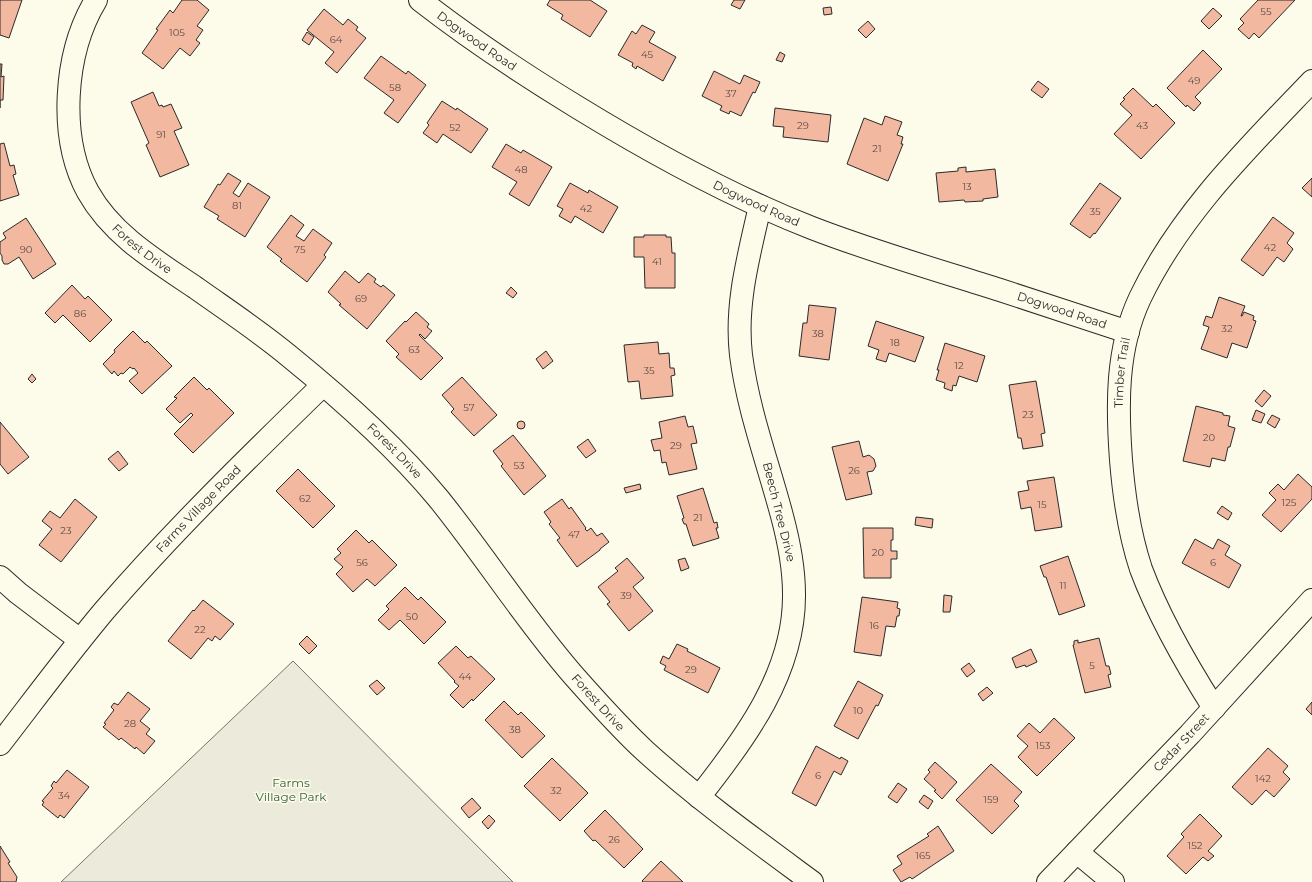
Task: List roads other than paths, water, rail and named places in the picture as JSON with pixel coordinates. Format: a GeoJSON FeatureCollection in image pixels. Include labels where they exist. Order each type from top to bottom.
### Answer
{"type":"FeatureCollection","features":[{"type":"Feature","properties":{"kind":"street","name":"Forest Drive"},"geometry":{"type":"LineString","coordinates":[[96,0],[86,18],[77,44],[68,107],[69,130],[74,158],[81,177],[94,202],[116,230],[155,260],[256,329],[324,385],[381,437],[435,495],[547,644],[594,699],[643,749],[699,797],[812,882]]}},
{"type":"Feature","properties":{"kind":"street","name":"Dogwood Road"},"geometry":{"type":"LineString","coordinates":[[420,0],[522,73],[604,123],[688,171],[760,206],[872,250],[1128,332]]}},
{"type":"Feature","properties":{"kind":"street","name":"Timber Trail"},"geometry":{"type":"LineString","coordinates":[[1214,708],[1177,645],[1156,603],[1141,568],[1130,528],[1123,483],[1119,408],[1121,368],[1128,332],[1136,307],[1148,283],[1168,250],[1192,215],[1219,180],[1312,80]]}},
{"type":"Feature","properties":{"kind":"street","name":"Beech Tree Drive"},"geometry":{"type":"LineString","coordinates":[[699,797],[737,747],[765,702],[783,659],[790,634],[794,610],[794,580],[789,547],[746,385],[741,354],[740,307],[746,266],[760,206]]}},
{"type":"Feature","properties":{"kind":"street","name":"Farms Village Road"},"geometry":{"type":"LineString","coordinates":[[0,744],[80,640],[124,588],[184,524],[324,385]]}},
{"type":"Feature","properties":{"kind":"street"},"geometry":{"type":"LineString","coordinates":[[0,577],[18,593],[80,640]]}},
{"type":"Feature","properties":{"kind":"street","name":"Cedar Street"},"geometry":{"type":"LineString","coordinates":[[1048,882],[1214,708],[1312,600]]}},
{"type":"Feature","properties":{"kind":"street"},"geometry":{"type":"LineString","coordinates":[[1077,852],[1113,882]]}},
{"type":"Feature","properties":{"kind":"park label","name":"Farms Village Park"},"geometry":{"type":"Point","coordinates":[291,790]}}]}
